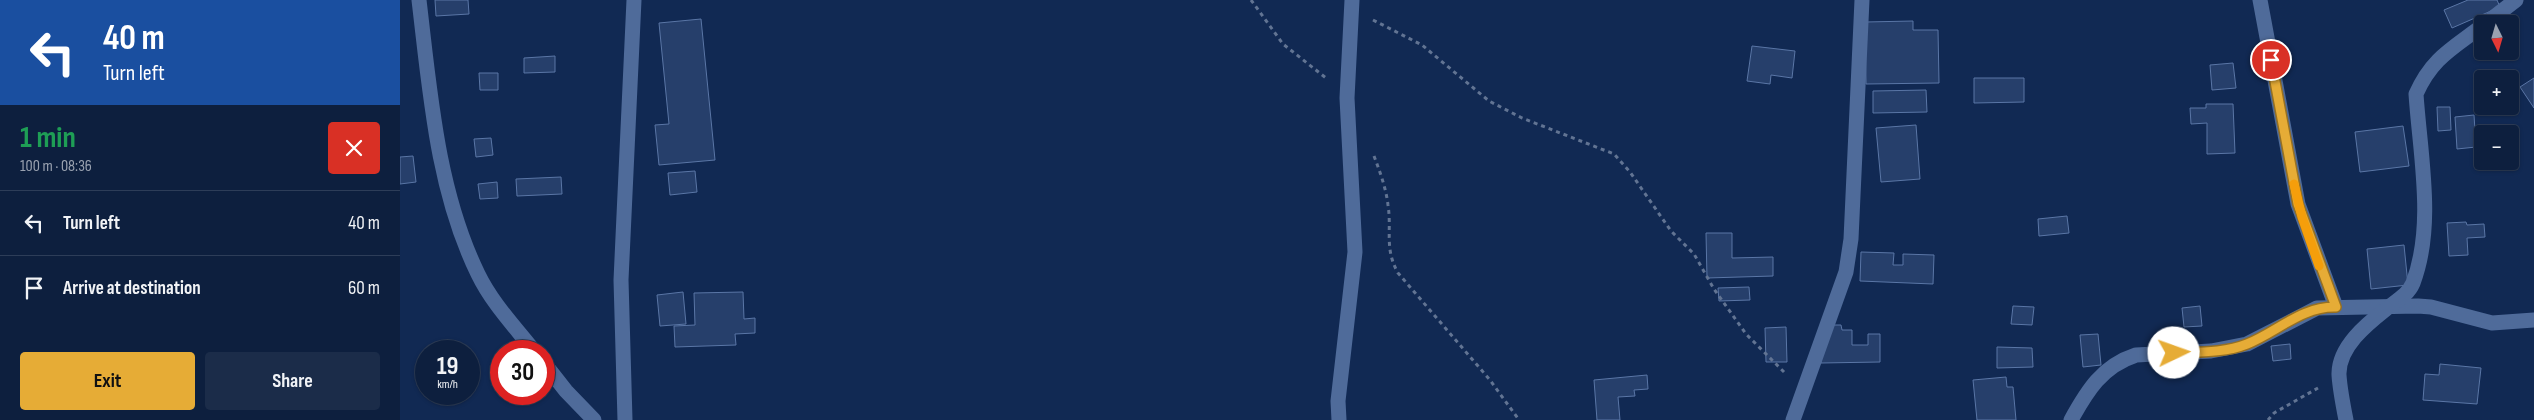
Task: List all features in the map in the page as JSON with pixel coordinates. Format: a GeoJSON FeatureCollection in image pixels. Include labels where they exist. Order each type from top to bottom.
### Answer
{"type":"FeatureCollection","features":[{"type":"Feature","properties":{"kind":"street"},"geometry":{"type":"LineString","coordinates":[[419,0],[432,113],[454,213],[478,274],[492,298],[525,340]]}},
{"type":"Feature","properties":{"kind":"street"},"geometry":{"type":"LineString","coordinates":[[625,420],[621,280],[634,0]]}},
{"type":"Feature","properties":{"kind":"street"},"geometry":{"type":"LineString","coordinates":[[1793,420],[1846,272],[1851,239],[1862,0]]}},
{"type":"Feature","properties":{"kind":"street"},"geometry":{"type":"LineString","coordinates":[[2260,0],[2298,204],[2336,307]]}},
{"type":"Feature","properties":{"kind":"street"},"geometry":{"type":"LineString","coordinates":[[2497,15],[2516,0]]}},
{"type":"Feature","properties":{"kind":"street"},"geometry":{"type":"LineString","coordinates":[[1339,420],[1338,401],[1355,252],[1347,98],[1352,5]]}},
{"type":"Feature","properties":{"kind":"street"},"geometry":{"type":"LineString","coordinates":[[2346,420],[2339,373],[2351,343],[2364,326],[2406,294],[2412,284],[2424,217],[2416,94],[2433,64],[2474,33]]}},
{"type":"Feature","properties":{"kind":"street"},"geometry":{"type":"LineString","coordinates":[[2071,420],[2088,389],[2103,374],[2127,358],[2136,355],[2235,347],[2247,344],[2318,308],[2431,306],[2492,323],[2534,320]]}},
{"type":"Feature","properties":{"kind":"street"},"geometry":{"type":"LineString","coordinates":[[555,377],[594,420]]}},
{"type":"Feature","properties":{"kind":"path"},"geometry":{"type":"LineString","coordinates":[[1251,0],[1283,44],[1325,77],[1347,98]]}},
{"type":"Feature","properties":{"kind":"path"},"geometry":{"type":"LineString","coordinates":[[1352,5],[1416,41],[1489,101],[1522,118],[1614,154],[1630,172],[1671,231],[1694,254],[1714,289],[1746,334],[1803,390]]}},
{"type":"Feature","properties":{"kind":"path"},"geometry":{"type":"LineString","coordinates":[[1372,152],[1382,177],[1388,204],[1388,249],[1391,261],[1398,273],[1490,380],[1519,420]]}},
{"type":"Feature","properties":{"kind":"path"},"geometry":{"type":"LineString","coordinates":[[2268,420],[2274,413],[2320,387],[2339,373]]}},
{"type":"Feature","properties":{"kind":"building"},"geometry":{"type":"Polygon","coordinates":[[[435,0],[468,0],[469,14],[436,16],[435,0]]]}},
{"type":"Feature","properties":{"kind":"building"},"geometry":{"type":"Polygon","coordinates":[[[2468,0],[2497,0],[2500,7],[2482,15],[2474,15],[2474,18],[2452,28],[2444,10],[2468,0]]]}},
{"type":"Feature","properties":{"kind":"building"},"geometry":{"type":"Polygon","coordinates":[[[701,19],[715,160],[659,165],[655,125],[669,124],[659,23],[701,19]]]}},
{"type":"Feature","properties":{"kind":"building"},"geometry":{"type":"Polygon","coordinates":[[[1913,21],[1913,30],[1938,30],[1939,83],[1866,84],[1865,22],[1913,21]]]}},
{"type":"Feature","properties":{"kind":"building"},"geometry":{"type":"Polygon","coordinates":[[[1752,46],[1795,51],[1792,78],[1771,75],[1770,84],[1747,81],[1752,46]]]}},
{"type":"Feature","properties":{"kind":"building"},"geometry":{"type":"Polygon","coordinates":[[[555,56],[555,72],[524,73],[524,58],[555,56]]]}},
{"type":"Feature","properties":{"kind":"building"},"geometry":{"type":"Polygon","coordinates":[[[2233,63],[2236,88],[2212,90],[2210,65],[2233,63]]]}},
{"type":"Feature","properties":{"kind":"building"},"geometry":{"type":"Polygon","coordinates":[[[479,73],[498,73],[498,90],[480,90],[479,73]]]}},
{"type":"Feature","properties":{"kind":"building"},"geometry":{"type":"Polygon","coordinates":[[[1974,78],[2024,78],[2024,102],[1974,103],[1974,78]]]}},
{"type":"Feature","properties":{"kind":"building"},"geometry":{"type":"Polygon","coordinates":[[[2534,78],[2534,108],[2520,87],[2534,78]]]}},
{"type":"Feature","properties":{"kind":"building"},"geometry":{"type":"Polygon","coordinates":[[[1926,90],[1927,112],[1873,113],[1873,91],[1926,90]]]}},
{"type":"Feature","properties":{"kind":"building"},"geometry":{"type":"Polygon","coordinates":[[[2206,104],[2233,104],[2235,153],[2207,154],[2207,123],[2191,124],[2190,108],[2206,108],[2206,104]]]}},
{"type":"Feature","properties":{"kind":"building"},"geometry":{"type":"Polygon","coordinates":[[[2437,107],[2450,107],[2451,130],[2438,131],[2437,107]]]}},
{"type":"Feature","properties":{"kind":"building"},"geometry":{"type":"Polygon","coordinates":[[[2474,115],[2474,147],[2457,149],[2455,117],[2474,115]]]}},
{"type":"Feature","properties":{"kind":"building"},"geometry":{"type":"Polygon","coordinates":[[[1916,125],[1920,179],[1881,182],[1876,128],[1916,125]]]}},
{"type":"Feature","properties":{"kind":"building"},"geometry":{"type":"Polygon","coordinates":[[[2403,126],[2409,166],[2360,172],[2355,132],[2403,126]]]}},
{"type":"Feature","properties":{"kind":"building"},"geometry":{"type":"Polygon","coordinates":[[[491,138],[493,155],[476,157],[474,139],[491,138]]]}},
{"type":"Feature","properties":{"kind":"building"},"geometry":{"type":"Polygon","coordinates":[[[413,156],[416,182],[400,184],[400,157],[413,156]]]}},
{"type":"Feature","properties":{"kind":"building"},"geometry":{"type":"Polygon","coordinates":[[[695,171],[697,192],[670,195],[668,173],[695,171]]]}},
{"type":"Feature","properties":{"kind":"building"},"geometry":{"type":"Polygon","coordinates":[[[561,177],[562,194],[517,196],[516,179],[561,177]]]}},
{"type":"Feature","properties":{"kind":"building"},"geometry":{"type":"Polygon","coordinates":[[[497,182],[498,198],[480,199],[478,184],[497,182]]]}},
{"type":"Feature","properties":{"kind":"building"},"geometry":{"type":"Polygon","coordinates":[[[2067,216],[2069,233],[2039,236],[2038,219],[2067,216]]]}},
{"type":"Feature","properties":{"kind":"building"},"geometry":{"type":"Polygon","coordinates":[[[2466,222],[2467,225],[2484,224],[2485,237],[2467,238],[2468,255],[2449,256],[2447,223],[2466,222]]]}},
{"type":"Feature","properties":{"kind":"building"},"geometry":{"type":"Polygon","coordinates":[[[1706,233],[1732,233],[1732,258],[1773,257],[1773,276],[1707,278],[1706,233]]]}},
{"type":"Feature","properties":{"kind":"building"},"geometry":{"type":"Polygon","coordinates":[[[2404,245],[2408,285],[2371,289],[2367,249],[2404,245]]]}},
{"type":"Feature","properties":{"kind":"building"},"geometry":{"type":"Polygon","coordinates":[[[1861,252],[1894,253],[1893,265],[1903,265],[1903,254],[1934,255],[1933,284],[1860,281],[1861,252]]]}},
{"type":"Feature","properties":{"kind":"building"},"geometry":{"type":"Polygon","coordinates":[[[1749,287],[1750,300],[1719,301],[1718,288],[1749,287]]]}},
{"type":"Feature","properties":{"kind":"building"},"geometry":{"type":"Polygon","coordinates":[[[683,292],[686,324],[660,326],[657,295],[683,292]]]}},
{"type":"Feature","properties":{"kind":"building"},"geometry":{"type":"Polygon","coordinates":[[[743,292],[744,319],[755,318],[755,333],[735,334],[736,345],[675,347],[674,326],[695,325],[694,293],[743,292]]]}},
{"type":"Feature","properties":{"kind":"building"},"geometry":{"type":"Polygon","coordinates":[[[2013,306],[2034,307],[2032,325],[2011,324],[2013,306]]]}},
{"type":"Feature","properties":{"kind":"building"},"geometry":{"type":"Polygon","coordinates":[[[2200,306],[2202,326],[2184,327],[2182,308],[2200,306]]]}},
{"type":"Feature","properties":{"kind":"building"},"geometry":{"type":"Polygon","coordinates":[[[1821,325],[1841,325],[1842,330],[1852,330],[1852,345],[1868,345],[1868,334],[1880,334],[1880,362],[1821,363],[1821,325]]]}},
{"type":"Feature","properties":{"kind":"building"},"geometry":{"type":"Polygon","coordinates":[[[1786,327],[1787,362],[1766,362],[1765,328],[1786,327]]]}},
{"type":"Feature","properties":{"kind":"building"},"geometry":{"type":"Polygon","coordinates":[[[2098,334],[2101,365],[2083,367],[2080,335],[2098,334]]]}},
{"type":"Feature","properties":{"kind":"building"},"geometry":{"type":"Polygon","coordinates":[[[2290,344],[2291,359],[2273,361],[2271,346],[2290,344]]]}},
{"type":"Feature","properties":{"kind":"building"},"geometry":{"type":"Polygon","coordinates":[[[1997,347],[2032,348],[2033,367],[1997,368],[1997,347]]]}},
{"type":"Feature","properties":{"kind":"building"},"geometry":{"type":"Polygon","coordinates":[[[2440,364],[2481,368],[2477,404],[2423,400],[2425,374],[2439,375],[2440,364]]]}},
{"type":"Feature","properties":{"kind":"building"},"geometry":{"type":"Polygon","coordinates":[[[1647,375],[1648,389],[1634,390],[1635,396],[1618,397],[1620,420],[1597,420],[1594,380],[1647,375]]]}},
{"type":"Feature","properties":{"kind":"building"},"geometry":{"type":"Polygon","coordinates":[[[2006,377],[2007,387],[2013,387],[2016,420],[1977,420],[1973,380],[2006,377]]]}},
{"type":"Feature","properties":{"kind":"slow traffic"},"geometry":{"type":"LineString","coordinates":[[2294,184],[2298,204],[2319,266]]}},
{"type":"Feature","properties":{"kind":"route"},"geometry":{"type":"LineString","coordinates":[[2174,353],[2211,351],[2247,344],[2306,312],[2318,308],[2336,307],[2306,231],[2298,204],[2271,60]]}}]}
